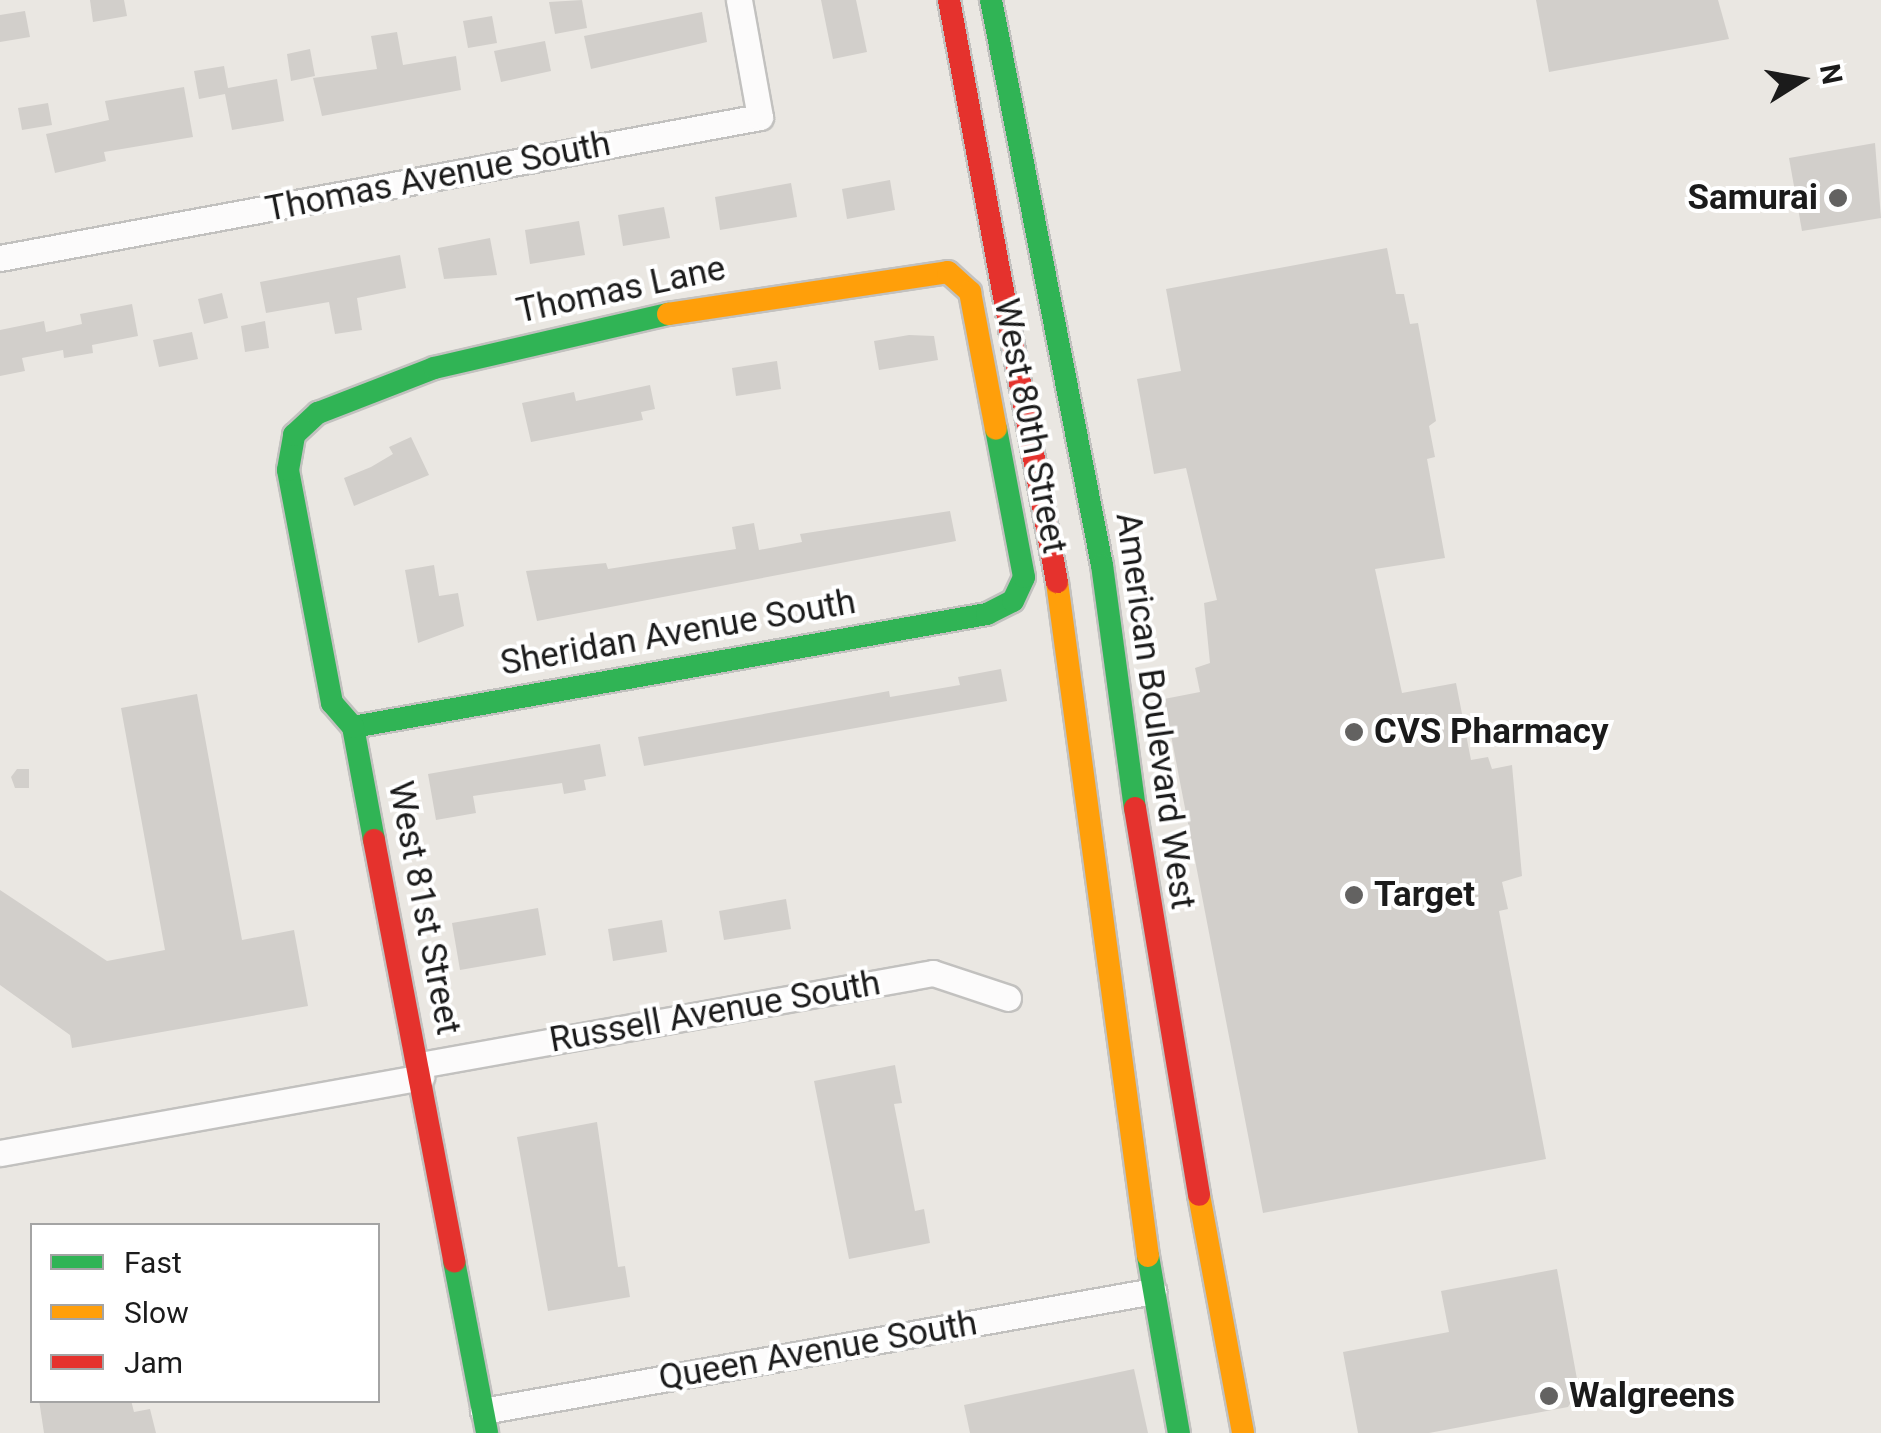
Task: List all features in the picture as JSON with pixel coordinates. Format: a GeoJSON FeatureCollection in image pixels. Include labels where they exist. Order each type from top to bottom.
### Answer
{"type":"FeatureCollection","features":[{"type":"Feature","properties":{"kind":"main road"},"geometry":{"type":"LineString","coordinates":[[949,0],[1066,638],[1153,1291],[1180,1433]]}},
{"type":"Feature","properties":{"kind":"main road","name":"American Boulevard West"},"geometry":{"type":"LineString","coordinates":[[991,0],[1102,564],[1154,951],[1243,1433]]}},
{"type":"Feature","properties":{"kind":"main road","name":"Thomas Lane"},"geometry":{"type":"LineString","coordinates":[[318,414],[434,368],[720,302],[948,272]]}},
{"type":"Feature","properties":{"kind":"main road","name":"West 80th Street"},"geometry":{"type":"LineString","coordinates":[[948,272],[970,292],[1024,577],[1013,601]]}},
{"type":"Feature","properties":{"kind":"main road","name":"West 81st Street"},"geometry":{"type":"LineString","coordinates":[[318,414],[294,435],[288,470],[332,703],[353,727],[485,1422]]}},
{"type":"Feature","properties":{"kind":"main road","name":"Sheridan Avenue South"},"geometry":{"type":"LineString","coordinates":[[353,727],[987,614],[1013,601]]}},
{"type":"Feature","properties":{"kind":"street","name":"Thomas Avenue South"},"geometry":{"type":"LineString","coordinates":[[0,258],[760,117],[739,0]]}},
{"type":"Feature","properties":{"kind":"street","name":"Russell Avenue South"},"geometry":{"type":"LineString","coordinates":[[0,1153],[933,973],[1008,998]]}},
{"type":"Feature","properties":{"kind":"street","name":"Queen Avenue South"},"geometry":{"type":"LineString","coordinates":[[485,1422],[1153,1291]]}},
{"type":"Feature","properties":{"kind":"building"},"geometry":{"type":"Polygon","coordinates":[[[90,0],[124,0],[127,16],[93,22],[90,0]]]}},
{"type":"Feature","properties":{"kind":"building"},"geometry":{"type":"Polygon","coordinates":[[[582,0],[587,28],[555,34],[549,2],[582,0]]]}},
{"type":"Feature","properties":{"kind":"building"},"geometry":{"type":"Polygon","coordinates":[[[821,0],[856,0],[867,52],[833,59],[821,0]]]}},
{"type":"Feature","properties":{"kind":"building"},"geometry":{"type":"Polygon","coordinates":[[[1536,0],[1718,0],[1729,39],[1549,72],[1536,0]]]}},
{"type":"Feature","properties":{"kind":"building"},"geometry":{"type":"Polygon","coordinates":[[[25,11],[30,37],[0,42],[0,15],[25,11]]]}},
{"type":"Feature","properties":{"kind":"building"},"geometry":{"type":"Polygon","coordinates":[[[702,12],[707,42],[591,69],[584,36],[702,12]]]}},
{"type":"Feature","properties":{"kind":"building"},"geometry":{"type":"Polygon","coordinates":[[[492,16],[497,43],[468,48],[463,21],[492,16]]]}},
{"type":"Feature","properties":{"kind":"building"},"geometry":{"type":"Polygon","coordinates":[[[397,32],[403,65],[456,56],[461,90],[322,116],[313,78],[377,69],[371,36],[397,32]]]}},
{"type":"Feature","properties":{"kind":"building"},"geometry":{"type":"Polygon","coordinates":[[[545,41],[551,71],[501,82],[494,51],[545,41]]]}},
{"type":"Feature","properties":{"kind":"building"},"geometry":{"type":"Polygon","coordinates":[[[310,49],[315,76],[291,81],[287,54],[310,49]]]}},
{"type":"Feature","properties":{"kind":"building"},"geometry":{"type":"Polygon","coordinates":[[[224,66],[228,88],[277,79],[284,121],[232,130],[225,94],[199,99],[194,71],[224,66]]]}},
{"type":"Feature","properties":{"kind":"building"},"geometry":{"type":"Polygon","coordinates":[[[184,87],[193,137],[104,152],[106,161],[55,173],[46,134],[109,120],[105,101],[184,87]]]}},
{"type":"Feature","properties":{"kind":"building"},"geometry":{"type":"Polygon","coordinates":[[[48,103],[52,125],[22,130],[18,108],[48,103]]]}},
{"type":"Feature","properties":{"kind":"building","name":"Samurai"},"geometry":{"type":"Polygon","coordinates":[[[1875,143],[1881,218],[1802,231],[1789,158],[1875,143]]]}},
{"type":"Feature","properties":{"kind":"building"},"geometry":{"type":"Polygon","coordinates":[[[890,180],[895,210],[847,219],[842,189],[890,180]]]}},
{"type":"Feature","properties":{"kind":"building"},"geometry":{"type":"Polygon","coordinates":[[[791,183],[797,217],[720,230],[715,197],[791,183]]]}},
{"type":"Feature","properties":{"kind":"building"},"geometry":{"type":"Polygon","coordinates":[[[664,207],[670,238],[623,246],[618,215],[664,207]]]}},
{"type":"Feature","properties":{"kind":"building"},"geometry":{"type":"Polygon","coordinates":[[[579,221],[585,255],[530,264],[525,230],[579,221]]]}},
{"type":"Feature","properties":{"kind":"building"},"geometry":{"type":"Polygon","coordinates":[[[490,238],[497,275],[444,279],[438,248],[490,238]]]}},
{"type":"Feature","properties":{"kind":"building","name":"Target"},"geometry":{"type":"Polygon","coordinates":[[[1387,248],[1396,294],[1404,294],[1410,324],[1418,323],[1436,421],[1429,426],[1435,457],[1427,459],[1445,558],[1375,569],[1402,693],[1456,683],[1471,760],[1488,757],[1492,769],[1512,765],[1522,876],[1502,882],[1508,909],[1499,911],[1546,1159],[1263,1213],[1164,699],[1200,692],[1195,668],[1210,663],[1204,603],[1217,600],[1186,468],[1154,474],[1137,379],[1181,371],[1166,289],[1387,248]]]}},
{"type":"Feature","properties":{"kind":"building"},"geometry":{"type":"Polygon","coordinates":[[[400,255],[406,288],[357,298],[362,330],[335,334],[329,302],[266,313],[260,282],[400,255]]]}},
{"type":"Feature","properties":{"kind":"building"},"geometry":{"type":"Polygon","coordinates":[[[222,293],[228,318],[204,324],[198,299],[222,293]]]}},
{"type":"Feature","properties":{"kind":"building"},"geometry":{"type":"Polygon","coordinates":[[[132,304],[138,336],[92,345],[93,353],[64,358],[63,350],[22,358],[25,371],[0,376],[0,330],[44,321],[46,332],[82,324],[80,314],[132,304]]]}},
{"type":"Feature","properties":{"kind":"building"},"geometry":{"type":"Polygon","coordinates":[[[265,321],[269,348],[245,352],[241,326],[265,321]]]}},
{"type":"Feature","properties":{"kind":"building"},"geometry":{"type":"Polygon","coordinates":[[[192,332],[198,359],[159,367],[153,340],[192,332]]]}},
{"type":"Feature","properties":{"kind":"building"},"geometry":{"type":"Polygon","coordinates":[[[909,335],[934,336],[938,360],[879,370],[874,341],[909,335]]]}},
{"type":"Feature","properties":{"kind":"building"},"geometry":{"type":"Polygon","coordinates":[[[777,361],[781,389],[736,396],[732,368],[777,361]]]}},
{"type":"Feature","properties":{"kind":"building"},"geometry":{"type":"Polygon","coordinates":[[[650,385],[655,409],[641,412],[643,420],[531,442],[522,403],[574,392],[576,401],[650,385]]]}},
{"type":"Feature","properties":{"kind":"building"},"geometry":{"type":"Polygon","coordinates":[[[411,437],[429,475],[354,506],[344,478],[393,454],[389,447],[411,437]]]}},
{"type":"Feature","properties":{"kind":"building"},"geometry":{"type":"Polygon","coordinates":[[[950,511],[956,541],[537,621],[526,571],[606,563],[608,569],[736,549],[732,527],[754,523],[759,550],[802,542],[800,534],[950,511]]]}},
{"type":"Feature","properties":{"kind":"building"},"geometry":{"type":"Polygon","coordinates":[[[434,565],[439,596],[458,593],[464,626],[418,643],[405,570],[434,565]]]}},
{"type":"Feature","properties":{"kind":"building"},"geometry":{"type":"Polygon","coordinates":[[[1001,669],[1007,701],[644,766],[638,737],[889,691],[890,697],[960,685],[958,677],[1001,669]]]}},
{"type":"Feature","properties":{"kind":"building"},"geometry":{"type":"Polygon","coordinates":[[[197,694],[242,940],[294,930],[308,1006],[72,1048],[70,1035],[0,985],[0,890],[107,961],[165,950],[121,708],[197,694]]]}},
{"type":"Feature","properties":{"kind":"building"},"geometry":{"type":"Polygon","coordinates":[[[600,744],[606,776],[584,780],[586,790],[564,794],[562,783],[473,796],[476,813],[436,820],[428,774],[600,744]]]}},
{"type":"Feature","properties":{"kind":"building"},"geometry":{"type":"Polygon","coordinates":[[[17,769],[29,769],[29,788],[15,788],[11,777],[17,769]]]}},
{"type":"Feature","properties":{"kind":"building"},"geometry":{"type":"Polygon","coordinates":[[[786,899],[791,929],[724,940],[719,911],[786,899]]]}},
{"type":"Feature","properties":{"kind":"building"},"geometry":{"type":"Polygon","coordinates":[[[538,908],[546,955],[460,970],[452,923],[538,908]]]}},
{"type":"Feature","properties":{"kind":"building"},"geometry":{"type":"Polygon","coordinates":[[[662,920],[667,952],[613,961],[608,929],[662,920]]]}},
{"type":"Feature","properties":{"kind":"building"},"geometry":{"type":"Polygon","coordinates":[[[895,1065],[902,1103],[894,1104],[915,1211],[924,1209],[930,1243],[849,1259],[814,1081],[895,1065]]]}},
{"type":"Feature","properties":{"kind":"building"},"geometry":{"type":"Polygon","coordinates":[[[597,1122],[618,1267],[625,1266],[630,1297],[548,1311],[517,1137],[597,1122]]]}},
{"type":"Feature","properties":{"kind":"building"},"geometry":{"type":"Polygon","coordinates":[[[1557,1269],[1579,1390],[1568,1407],[1429,1433],[1358,1433],[1343,1352],[1449,1332],[1441,1291],[1557,1269]]]}},
{"type":"Feature","properties":{"kind":"building"},"geometry":{"type":"Polygon","coordinates":[[[1134,1369],[1148,1433],[970,1433],[964,1405],[1134,1369]]]}},
{"type":"Feature","properties":{"kind":"building"},"geometry":{"type":"Polygon","coordinates":[[[39,1403],[132,1403],[134,1412],[150,1409],[156,1433],[44,1433],[39,1403]]]}},
{"type":"Feature","properties":{"kind":"traffic: fast"},"geometry":{"type":"LineString","coordinates":[[991,0],[1102,565],[1135,808]]}},
{"type":"Feature","properties":{"kind":"traffic: fast"},"geometry":{"type":"LineString","coordinates":[[374,840],[353,727],[332,703],[288,470],[294,435],[318,413],[434,368],[668,314]]}},
{"type":"Feature","properties":{"kind":"traffic: fast"},"geometry":{"type":"LineString","coordinates":[[353,727],[987,614],[1013,601],[1024,577],[996,429]]}},
{"type":"Feature","properties":{"kind":"traffic: fast"},"geometry":{"type":"LineString","coordinates":[[1148,1256],[1179,1433]]}},
{"type":"Feature","properties":{"kind":"traffic: fast"},"geometry":{"type":"LineString","coordinates":[[454,1261],[487,1433]]}},
{"type":"Feature","properties":{"kind":"traffic: slow"},"geometry":{"type":"LineString","coordinates":[[668,314],[948,272],[970,292],[996,429]]}},
{"type":"Feature","properties":{"kind":"traffic: slow"},"geometry":{"type":"LineString","coordinates":[[1057,582],[1148,1256]]}},
{"type":"Feature","properties":{"kind":"traffic: slow"},"geometry":{"type":"LineString","coordinates":[[1199,1195],[1243,1433]]}},
{"type":"Feature","properties":{"kind":"traffic: jam"},"geometry":{"type":"LineString","coordinates":[[949,0],[1057,582]]}},
{"type":"Feature","properties":{"kind":"traffic: jam"},"geometry":{"type":"LineString","coordinates":[[1135,808],[1199,1195]]}},
{"type":"Feature","properties":{"kind":"traffic: jam"},"geometry":{"type":"LineString","coordinates":[[374,840],[454,1261]]}},
{"type":"Feature","properties":{"kind":"place","name":"Samurai"},"geometry":{"type":"Point","coordinates":[1838,198]}},
{"type":"Feature","properties":{"kind":"place","name":"CVS Pharmacy"},"geometry":{"type":"Point","coordinates":[1354,732]}},
{"type":"Feature","properties":{"kind":"place","name":"Target"},"geometry":{"type":"Point","coordinates":[1354,895]}},
{"type":"Feature","properties":{"kind":"place","name":"Walgreens"},"geometry":{"type":"Point","coordinates":[1549,1396]}}]}
